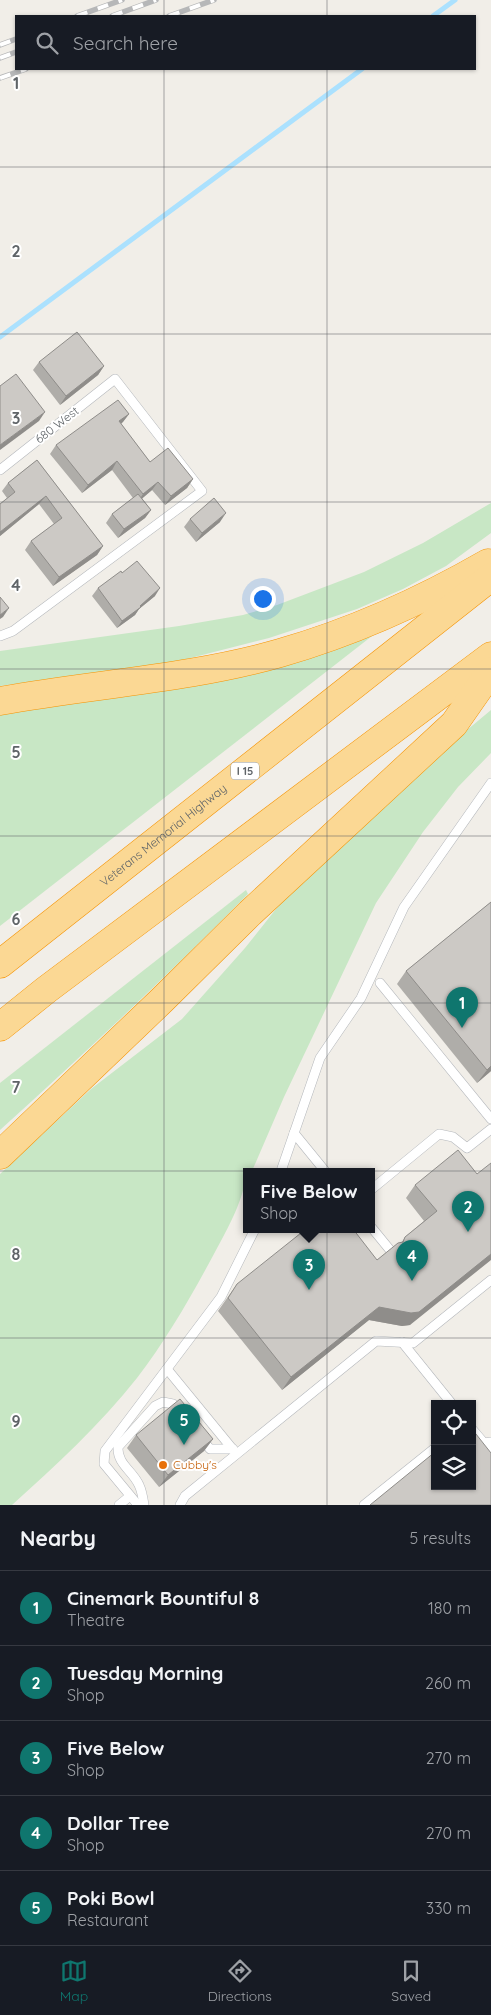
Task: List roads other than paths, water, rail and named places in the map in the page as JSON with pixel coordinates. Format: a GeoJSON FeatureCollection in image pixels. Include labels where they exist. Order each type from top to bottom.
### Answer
{"type":"FeatureCollection","features":[{"type":"Feature","properties":{"kind":"highway"},"geometry":{"type":"LineString","coordinates":[[0,701],[208,670],[279,654],[349,631],[390,614],[491,560]]}},
{"type":"Feature","properties":{"kind":"highway","name":"Veterans Memorial Highway"},"geometry":{"type":"LineString","coordinates":[[0,964],[491,577]]}},
{"type":"Feature","properties":{"kind":"highway"},"geometry":{"type":"LineString","coordinates":[[0,1027],[54,984],[491,656]]}},
{"type":"Feature","properties":{"kind":"highway"},"geometry":{"type":"LineString","coordinates":[[0,1155],[250,913],[454,724],[491,671]]}},
{"type":"Feature","properties":{"kind":"lane","name":"680 West"},"geometry":{"type":"LineString","coordinates":[[0,470],[115,380],[202,491],[13,631],[0,636]]}},
{"type":"Feature","properties":{"kind":"lane"},"geometry":{"type":"LineString","coordinates":[[282,1168],[320,1058],[361,998],[404,907],[491,783]]}},
{"type":"Feature","properties":{"kind":"lane"},"geometry":{"type":"LineString","coordinates":[[380,983],[491,1119]]}},
{"type":"Feature","properties":{"kind":"lane"},"geometry":{"type":"LineString","coordinates":[[375,1187],[439,1134],[453,1137],[467,1148],[491,1129]]}},
{"type":"Feature","properties":{"kind":"lane"},"geometry":{"type":"LineString","coordinates":[[294,1133],[323,1168]]}},
{"type":"Feature","properties":{"kind":"lane"},"geometry":{"type":"LineString","coordinates":[[375,1232],[390,1250]]}},
{"type":"Feature","properties":{"kind":"lane"},"geometry":{"type":"LineString","coordinates":[[138,1505],[104,1464],[105,1451],[221,1297],[253,1233]]}},
{"type":"Feature","properties":{"kind":"lane"},"geometry":{"type":"LineString","coordinates":[[180,1505],[185,1496],[235,1452],[376,1341],[413,1343],[491,1280]]}},
{"type":"Feature","properties":{"kind":"lane"},"geometry":{"type":"LineString","coordinates":[[402,1342],[449,1400]]}},
{"type":"Feature","properties":{"kind":"lane"},"geometry":{"type":"LineString","coordinates":[[167,1369],[235,1452]]}},
{"type":"Feature","properties":{"kind":"lane"},"geometry":{"type":"LineString","coordinates":[[144,1505],[139,1485],[121,1460],[118,1454],[118,1447],[155,1406],[163,1402],[173,1404],[186,1419]]}},
{"type":"Feature","properties":{"kind":"lane"},"geometry":{"type":"LineString","coordinates":[[476,1432],[488,1443],[491,1451]]}},
{"type":"Feature","properties":{"kind":"lane"},"geometry":{"type":"LineString","coordinates":[[198,1434],[210,1449],[235,1452]]}},
{"type":"Feature","properties":{"kind":"lane"},"geometry":{"type":"LineString","coordinates":[[364,1505],[431,1451]]}},
{"type":"Feature","properties":{"kind":"lane"},"geometry":{"type":"LineString","coordinates":[[119,1505],[130,1496]]}},
{"type":"Feature","properties":{"kind":"waterway"},"geometry":{"type":"LineString","coordinates":[[434,15],[455,0]]}},
{"type":"Feature","properties":{"kind":"waterway"},"geometry":{"type":"LineString","coordinates":[[0,337],[361,70]]}},
{"type":"Feature","properties":{"kind":"railway"},"geometry":{"type":"LineString","coordinates":[[80,15],[122,0]]}},
{"type":"Feature","properties":{"kind":"railway"},"geometry":{"type":"LineString","coordinates":[[115,15],[156,0]]}},
{"type":"Feature","properties":{"kind":"railway"},"geometry":{"type":"LineString","coordinates":[[172,15],[214,0]]}},
{"type":"Feature","properties":{"kind":"railway"},"geometry":{"type":"LineString","coordinates":[[0,45],[15,39]]}},
{"type":"Feature","properties":{"kind":"railway"},"geometry":{"type":"LineString","coordinates":[[0,58],[15,52]]}},
{"type":"Feature","properties":{"kind":"railway"},"geometry":{"type":"LineString","coordinates":[[0,78],[23,70]]}},
{"type":"Feature","properties":{"kind":"place","name":"Cinemark Bountiful 8"},"geometry":{"type":"Point","coordinates":[462,1028]}},
{"type":"Feature","properties":{"kind":"place","name":"Tuesday Morning"},"geometry":{"type":"Point","coordinates":[468,1232]}},
{"type":"Feature","properties":{"kind":"place","name":"Dollar Tree"},"geometry":{"type":"Point","coordinates":[412,1281]}},
{"type":"Feature","properties":{"kind":"place","name":"Five Below"},"geometry":{"type":"Point","coordinates":[309,1290]}},
{"type":"Feature","properties":{"kind":"place","name":"Poki Bowl"},"geometry":{"type":"Point","coordinates":[184,1445]}},
{"type":"Feature","properties":{"kind":"place","name":"Cubby's"},"geometry":{"type":"Point","coordinates":[163,1465]}}]}
